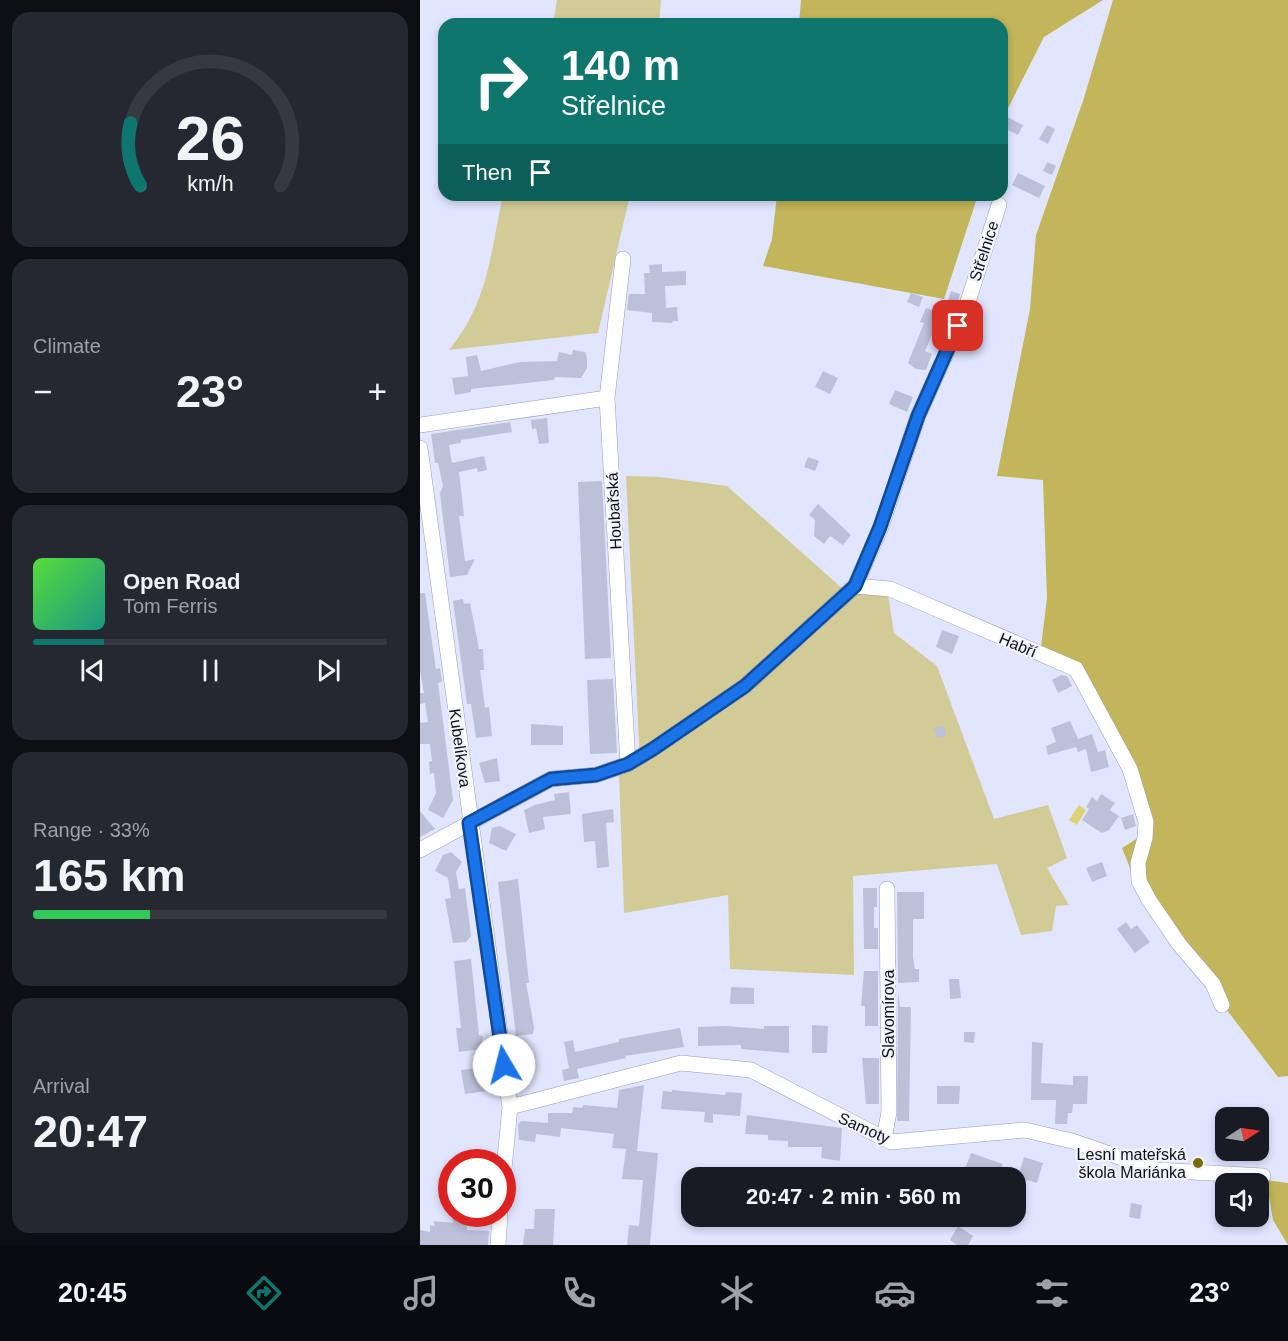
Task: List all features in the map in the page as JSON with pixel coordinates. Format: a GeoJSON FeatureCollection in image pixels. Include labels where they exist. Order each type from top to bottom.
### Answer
{"type":"FeatureCollection","features":[{"type":"Feature","properties":{"kind":"street","name":"Střelnice"},"geometry":{"type":"LineString","coordinates":[[420,850],[551,779],[585,778],[628,764],[745,686],[855,586],[880,527],[918,416],[964,314],[999,205]]}},
{"type":"Feature","properties":{"kind":"street","name":"Houbařská"},"geometry":{"type":"LineString","coordinates":[[623,259],[607,398],[628,764]]}},
{"type":"Feature","properties":{"kind":"street"},"geometry":{"type":"LineString","coordinates":[[420,425],[607,398]]}},
{"type":"Feature","properties":{"kind":"street","name":"Kubelíkova"},"geometry":{"type":"LineString","coordinates":[[420,448],[469,823],[510,1107],[506,1149]]}},
{"type":"Feature","properties":{"kind":"street","name":"Habří"},"geometry":{"type":"LineString","coordinates":[[855,586],[890,589],[1076,669],[1130,769],[1146,822],[1145,838],[1138,863],[1139,881],[1169,930],[1213,984],[1222,1005]]}},
{"type":"Feature","properties":{"kind":"street","name":"Slavomírova"},"geometry":{"type":"LineString","coordinates":[[884,1139],[888,1112],[887,889]]}},
{"type":"Feature","properties":{"kind":"street","name":"Samoty"},"geometry":{"type":"LineString","coordinates":[[510,1107],[681,1063],[751,1070],[891,1142],[1025,1130],[1072,1141],[1157,1170],[1215,1173]]}},
{"type":"Feature","properties":{"kind":"street"},"geometry":{"type":"LineString","coordinates":[[498,1245],[499,1227]]}},
{"type":"Feature","properties":{"kind":"shaded area"},"geometry":{"type":"Polygon","coordinates":[[[557,0],[661,0],[660,18],[554,18],[557,0]]]}},
{"type":"Feature","properties":{"kind":"shaded area"},"geometry":{"type":"Polygon","coordinates":[[[801,0],[1103,0],[1044,37],[1008,108],[1008,18],[800,18],[801,0]]]}},
{"type":"Feature","properties":{"kind":"shaded area"},"geometry":{"type":"Polygon","coordinates":[[[1113,0],[1288,0],[1288,1076],[1278,1077],[1143,900],[1122,848],[1149,831],[1079,664],[1041,647],[1047,598],[1043,480],[997,476],[1030,309],[1036,235],[1084,98],[1113,0]]]}},
{"type":"Feature","properties":{"kind":"shaded area"},"geometry":{"type":"Polygon","coordinates":[[[502,201],[629,201],[598,333],[449,350],[472,313],[491,257],[502,201]]]}},
{"type":"Feature","properties":{"kind":"shaded area"},"geometry":{"type":"Polygon","coordinates":[[[776,201],[976,201],[944,299],[763,266],[772,239],[776,201]]]}},
{"type":"Feature","properties":{"kind":"shaded area"},"geometry":{"type":"Polygon","coordinates":[[[626,476],[660,477],[727,486],[844,590],[888,595],[894,633],[937,666],[994,819],[1048,805],[1067,858],[1047,868],[1069,905],[1056,906],[1052,931],[1021,935],[997,864],[853,876],[854,975],[730,969],[728,895],[624,913],[619,774],[640,763],[626,476]]]}},
{"type":"Feature","properties":{"kind":"shaded area"},"geometry":{"type":"Polygon","coordinates":[[[1079,805],[1086,810],[1077,825],[1069,820],[1079,805]]]}},
{"type":"Feature","properties":{"kind":"shaded area"},"geometry":{"type":"Polygon","coordinates":[[[1269,1180],[1288,1183],[1288,1245],[1273,1220],[1269,1180]]]}},
{"type":"Feature","properties":{"kind":"building"},"geometry":{"type":"Polygon","coordinates":[[[1008,118],[1023,125],[1018,135],[1008,130],[1008,118]]]}},
{"type":"Feature","properties":{"kind":"building"},"geometry":{"type":"Polygon","coordinates":[[[1047,125],[1055,129],[1048,144],[1039,139],[1047,125]]]}},
{"type":"Feature","properties":{"kind":"building"},"geometry":{"type":"Polygon","coordinates":[[[1047,162],[1056,166],[1052,175],[1043,171],[1047,162]]]}},
{"type":"Feature","properties":{"kind":"building"},"geometry":{"type":"Polygon","coordinates":[[[1018,173],[1045,186],[1039,198],[1012,185],[1018,173]]]}},
{"type":"Feature","properties":{"kind":"building"},"geometry":{"type":"Polygon","coordinates":[[[662,264],[662,272],[686,271],[686,285],[665,286],[666,308],[677,307],[678,321],[672,323],[652,322],[652,313],[627,310],[629,294],[645,294],[644,273],[650,273],[649,265],[662,264]]]}},
{"type":"Feature","properties":{"kind":"building"},"geometry":{"type":"Polygon","coordinates":[[[951,291],[960,294],[957,304],[948,301],[951,291]]]}},
{"type":"Feature","properties":{"kind":"building"},"geometry":{"type":"Polygon","coordinates":[[[911,293],[923,297],[919,307],[907,302],[911,293]]]}},
{"type":"Feature","properties":{"kind":"building"},"geometry":{"type":"Polygon","coordinates":[[[926,308],[946,316],[938,334],[933,332],[925,351],[932,354],[926,370],[916,369],[908,363],[924,323],[920,322],[926,308]]]}},
{"type":"Feature","properties":{"kind":"building"},"geometry":{"type":"Polygon","coordinates":[[[573,350],[585,352],[587,358],[587,368],[581,378],[555,377],[554,380],[471,389],[471,392],[455,395],[452,378],[468,376],[466,357],[477,355],[481,371],[520,362],[557,361],[559,352],[572,355],[573,350]]]}},
{"type":"Feature","properties":{"kind":"building"},"geometry":{"type":"Polygon","coordinates":[[[823,371],[838,378],[830,394],[815,387],[823,371]]]}},
{"type":"Feature","properties":{"kind":"building"},"geometry":{"type":"Polygon","coordinates":[[[895,390],[913,397],[907,412],[889,404],[895,390]]]}},
{"type":"Feature","properties":{"kind":"building"},"geometry":{"type":"Polygon","coordinates":[[[547,418],[549,443],[539,444],[536,428],[532,429],[531,420],[547,418]]]}},
{"type":"Feature","properties":{"kind":"building"},"geometry":{"type":"Polygon","coordinates":[[[510,422],[512,432],[461,440],[461,443],[449,445],[452,463],[484,456],[487,470],[478,472],[477,468],[459,472],[464,516],[459,516],[465,561],[475,559],[467,575],[450,577],[440,493],[443,486],[438,463],[435,463],[431,434],[510,422]]]}},
{"type":"Feature","properties":{"kind":"building"},"geometry":{"type":"Polygon","coordinates":[[[808,457],[819,461],[815,471],[804,467],[808,457]]]}},
{"type":"Feature","properties":{"kind":"building"},"geometry":{"type":"Polygon","coordinates":[[[602,481],[611,658],[585,659],[578,482],[602,481]]]}},
{"type":"Feature","properties":{"kind":"building"},"geometry":{"type":"Polygon","coordinates":[[[818,504],[851,535],[843,545],[830,536],[824,544],[814,536],[815,520],[809,515],[818,504]]]}},
{"type":"Feature","properties":{"kind":"building"},"geometry":{"type":"Polygon","coordinates":[[[420,593],[425,593],[436,669],[440,668],[442,682],[438,683],[453,800],[443,818],[428,810],[436,793],[434,773],[430,774],[429,762],[432,761],[430,744],[420,744],[420,723],[428,722],[425,703],[420,704],[420,693],[424,693],[420,671],[420,593]]]}},
{"type":"Feature","properties":{"kind":"building"},"geometry":{"type":"Polygon","coordinates":[[[463,599],[464,604],[470,603],[479,649],[483,649],[484,670],[480,670],[485,708],[489,707],[492,736],[476,738],[471,704],[467,704],[453,601],[463,599]]]}},
{"type":"Feature","properties":{"kind":"building"},"geometry":{"type":"Polygon","coordinates":[[[942,630],[959,636],[952,654],[936,647],[942,630]]]}},
{"type":"Feature","properties":{"kind":"building"},"geometry":{"type":"Polygon","coordinates":[[[1061,675],[1067,676],[1072,686],[1058,693],[1052,680],[1061,675]]]}},
{"type":"Feature","properties":{"kind":"building"},"geometry":{"type":"Polygon","coordinates":[[[613,679],[617,753],[590,754],[587,680],[613,679]]]}},
{"type":"Feature","properties":{"kind":"building"},"geometry":{"type":"Polygon","coordinates":[[[1070,721],[1078,739],[1092,734],[1098,752],[1105,750],[1109,767],[1091,772],[1086,749],[1078,752],[1076,747],[1048,755],[1046,746],[1056,742],[1051,728],[1070,721]]]}},
{"type":"Feature","properties":{"kind":"building"},"geometry":{"type":"Polygon","coordinates":[[[531,724],[563,726],[563,745],[531,745],[531,724]]]}},
{"type":"Feature","properties":{"kind":"building"},"geometry":{"type":"Polygon","coordinates":[[[944,726],[946,736],[937,738],[934,728],[944,726]]]}},
{"type":"Feature","properties":{"kind":"building"},"geometry":{"type":"Polygon","coordinates":[[[497,758],[500,781],[485,783],[479,763],[497,758]]]}},
{"type":"Feature","properties":{"kind":"building"},"geometry":{"type":"Polygon","coordinates":[[[569,792],[571,814],[543,817],[545,829],[529,833],[524,810],[555,800],[554,794],[569,792]]]}},
{"type":"Feature","properties":{"kind":"building"},"geometry":{"type":"Polygon","coordinates":[[[1101,794],[1115,803],[1110,810],[1119,816],[1109,830],[1102,833],[1082,820],[1089,809],[1086,807],[1092,797],[1097,801],[1101,794]]]}},
{"type":"Feature","properties":{"kind":"building"},"geometry":{"type":"Polygon","coordinates":[[[613,809],[614,822],[606,823],[609,867],[597,868],[595,841],[584,842],[582,814],[613,809]]]}},
{"type":"Feature","properties":{"kind":"building"},"geometry":{"type":"Polygon","coordinates":[[[420,811],[435,829],[420,837],[420,811]]]}},
{"type":"Feature","properties":{"kind":"building"},"geometry":{"type":"Polygon","coordinates":[[[1133,814],[1136,826],[1125,830],[1121,818],[1133,814]]]}},
{"type":"Feature","properties":{"kind":"building"},"geometry":{"type":"Polygon","coordinates":[[[500,826],[516,834],[506,851],[489,843],[492,828],[500,826]]]}},
{"type":"Feature","properties":{"kind":"building"},"geometry":{"type":"Polygon","coordinates":[[[451,852],[462,862],[456,872],[459,889],[465,888],[471,936],[466,942],[453,943],[445,899],[451,898],[448,878],[435,871],[443,855],[451,852]]]}},
{"type":"Feature","properties":{"kind":"building"},"geometry":{"type":"Polygon","coordinates":[[[1102,862],[1107,876],[1092,882],[1086,868],[1102,862]]]}},
{"type":"Feature","properties":{"kind":"building"},"geometry":{"type":"Polygon","coordinates":[[[518,879],[529,983],[526,983],[534,1027],[533,1034],[516,1036],[498,882],[518,879]]]}},
{"type":"Feature","properties":{"kind":"building"},"geometry":{"type":"Polygon","coordinates":[[[863,888],[877,888],[874,928],[878,928],[878,949],[864,949],[863,888]]]}},
{"type":"Feature","properties":{"kind":"building"},"geometry":{"type":"Polygon","coordinates":[[[897,892],[924,892],[924,919],[913,919],[913,957],[915,969],[919,969],[919,982],[898,983],[897,892]]]}},
{"type":"Feature","properties":{"kind":"building"},"geometry":{"type":"Polygon","coordinates":[[[1126,922],[1131,929],[1137,925],[1150,942],[1135,953],[1117,929],[1126,922]]]}},
{"type":"Feature","properties":{"kind":"building"},"geometry":{"type":"Polygon","coordinates":[[[471,959],[479,1035],[483,1036],[481,1049],[459,1052],[456,1028],[461,1028],[454,961],[471,959]]]}},
{"type":"Feature","properties":{"kind":"building"},"geometry":{"type":"Polygon","coordinates":[[[864,971],[878,971],[878,1026],[865,1026],[865,1006],[861,1006],[864,971]]]}},
{"type":"Feature","properties":{"kind":"building"},"geometry":{"type":"Polygon","coordinates":[[[949,979],[959,979],[961,998],[950,999],[949,979]]]}},
{"type":"Feature","properties":{"kind":"building"},"geometry":{"type":"Polygon","coordinates":[[[731,987],[754,988],[754,1004],[730,1004],[731,987]]]}},
{"type":"Feature","properties":{"kind":"building"},"geometry":{"type":"Polygon","coordinates":[[[898,991],[900,1007],[911,1007],[909,1121],[897,1121],[898,991]]]}},
{"type":"Feature","properties":{"kind":"building"},"geometry":{"type":"Polygon","coordinates":[[[812,1025],[828,1026],[827,1053],[812,1053],[812,1025]]]}},
{"type":"Feature","properties":{"kind":"building"},"geometry":{"type":"Polygon","coordinates":[[[725,1026],[764,1029],[764,1026],[789,1026],[789,1053],[741,1049],[741,1045],[698,1046],[698,1027],[725,1026]]]}},
{"type":"Feature","properties":{"kind":"building"},"geometry":{"type":"Polygon","coordinates":[[[680,1028],[684,1047],[625,1056],[626,1058],[577,1069],[579,1078],[564,1081],[562,1070],[569,1068],[564,1042],[573,1040],[575,1052],[619,1042],[619,1039],[680,1028]]]}},
{"type":"Feature","properties":{"kind":"building"},"geometry":{"type":"Polygon","coordinates":[[[964,1032],[975,1032],[974,1043],[964,1042],[964,1032]]]}},
{"type":"Feature","properties":{"kind":"building"},"geometry":{"type":"Polygon","coordinates":[[[1032,1042],[1043,1043],[1041,1083],[1073,1085],[1073,1076],[1088,1076],[1087,1104],[1073,1104],[1072,1113],[1068,1113],[1067,1124],[1055,1124],[1056,1100],[1031,1100],[1032,1042]]]}},
{"type":"Feature","properties":{"kind":"building"},"geometry":{"type":"Polygon","coordinates":[[[862,1058],[879,1058],[879,1104],[866,1104],[862,1058]]]}},
{"type":"Feature","properties":{"kind":"building"},"geometry":{"type":"Polygon","coordinates":[[[484,1067],[488,1091],[465,1094],[461,1070],[484,1067]]]}},
{"type":"Feature","properties":{"kind":"building"},"geometry":{"type":"Polygon","coordinates":[[[644,1085],[637,1151],[658,1153],[650,1245],[627,1245],[629,1225],[639,1226],[643,1180],[622,1179],[626,1149],[612,1148],[614,1134],[561,1128],[560,1137],[536,1134],[535,1142],[519,1140],[518,1124],[521,1121],[548,1123],[548,1113],[572,1113],[573,1107],[582,1108],[583,1105],[617,1108],[619,1090],[644,1085]]]}},
{"type":"Feature","properties":{"kind":"building"},"geometry":{"type":"Polygon","coordinates":[[[937,1086],[960,1086],[959,1104],[937,1104],[937,1086]]]}},
{"type":"Feature","properties":{"kind":"building"},"geometry":{"type":"Polygon","coordinates":[[[672,1090],[725,1095],[726,1092],[742,1093],[740,1116],[713,1114],[713,1123],[704,1122],[705,1112],[661,1109],[663,1091],[672,1092],[672,1090]]]}},
{"type":"Feature","properties":{"kind":"building"},"geometry":{"type":"Polygon","coordinates":[[[747,1115],[842,1128],[840,1161],[821,1158],[822,1147],[788,1147],[788,1141],[768,1140],[768,1135],[745,1134],[747,1115]]]}},
{"type":"Feature","properties":{"kind":"building"},"geometry":{"type":"Polygon","coordinates":[[[971,1153],[1003,1164],[1002,1167],[966,1167],[971,1153]]]}},
{"type":"Feature","properties":{"kind":"building"},"geometry":{"type":"Polygon","coordinates":[[[1024,1157],[1043,1163],[1037,1183],[1026,1180],[1026,1167],[1021,1167],[1024,1157]]]}},
{"type":"Feature","properties":{"kind":"building"},"geometry":{"type":"Polygon","coordinates":[[[1131,1203],[1142,1205],[1140,1219],[1129,1217],[1131,1203]]]}},
{"type":"Feature","properties":{"kind":"building"},"geometry":{"type":"Polygon","coordinates":[[[535,1209],[555,1209],[553,1245],[523,1245],[525,1229],[534,1229],[535,1209]]]}},
{"type":"Feature","properties":{"kind":"building"},"geometry":{"type":"Polygon","coordinates":[[[433,1221],[438,1222],[438,1227],[467,1227],[467,1230],[489,1231],[488,1245],[420,1245],[420,1230],[430,1232],[430,1225],[435,1226],[433,1221]]]}},
{"type":"Feature","properties":{"kind":"building"},"geometry":{"type":"Polygon","coordinates":[[[957,1227],[973,1236],[968,1245],[957,1245],[950,1240],[957,1227]]]}},
{"type":"Feature","properties":{"kind":"place","name":"Lesní mateřská škola Mariánka"},"geometry":{"type":"Point","coordinates":[1198,1163]}},
{"type":"Feature","properties":{"kind":"route"},"geometry":{"type":"LineString","coordinates":[[504,1065],[469,823],[551,779],[585,778],[596,775],[628,764],[653,749],[745,686],[855,586],[880,527],[918,416],[958,326]]}}]}
